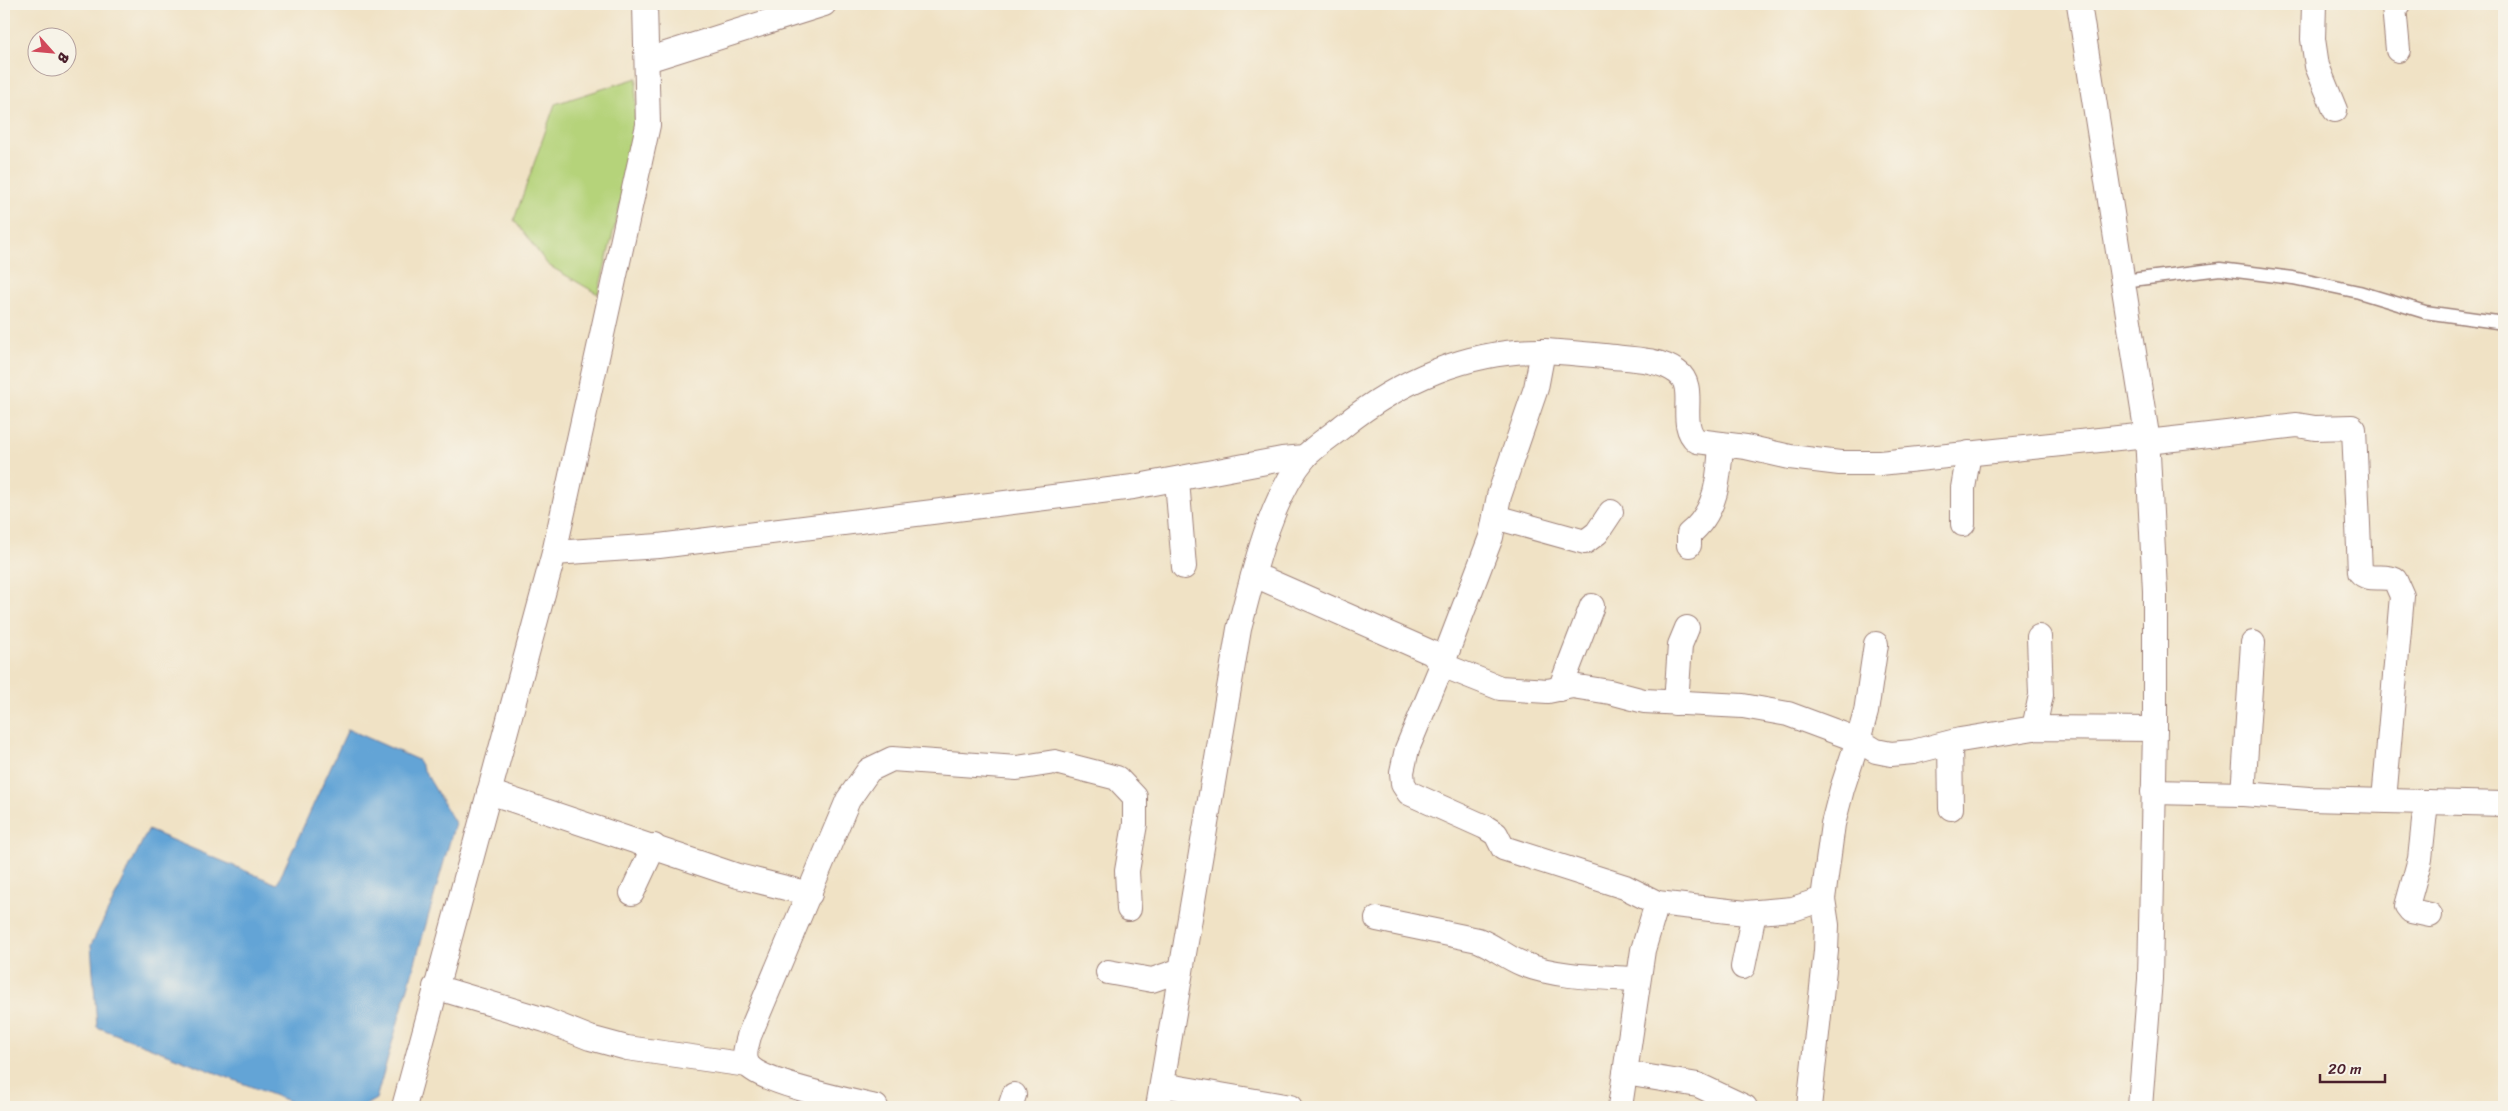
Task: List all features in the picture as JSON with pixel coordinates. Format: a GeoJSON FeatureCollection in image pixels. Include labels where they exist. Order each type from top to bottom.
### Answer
{"type":"FeatureCollection","features":[{"type":"Feature","properties":{"kind":"street"},"geometry":{"type":"LineString","coordinates":[[404,1107],[554,553],[648,125],[644,4]]}},
{"type":"Feature","properties":{"kind":"street"},"geometry":{"type":"LineString","coordinates":[[647,60],[824,4]]}},
{"type":"Feature","properties":{"kind":"street"},"geometry":{"type":"LineString","coordinates":[[2079,4],[2147,438],[2155,591],[2155,729],[2150,979],[2140,1107]]}},
{"type":"Feature","properties":{"kind":"street"},"geometry":{"type":"LineString","coordinates":[[2314,4],[2313,39],[2317,66],[2335,110]]}},
{"type":"Feature","properties":{"kind":"street"},"geometry":{"type":"LineString","coordinates":[[2398,4],[2394,7],[2398,50]]}},
{"type":"Feature","properties":{"kind":"street"},"geometry":{"type":"LineString","coordinates":[[1290,1107],[1160,1096],[1180,970],[1240,629],[1259,553],[1277,508],[1305,457],[1363,410],[1402,386],[1440,370],[1476,359],[1543,351],[1626,358],[1665,365],[1678,372],[1686,383],[1687,418],[1692,437],[1697,441],[1746,446],[1790,457],[1840,463],[1880,464],[1970,454],[2296,425],[2315,428],[2352,427],[2354,429],[2360,572],[2367,577],[2386,576],[2395,580],[2402,596],[2384,800]]}},
{"type":"Feature","properties":{"kind":"street"},"geometry":{"type":"LineString","coordinates":[[1543,351],[1536,388],[1499,496],[1491,538],[1406,754],[1402,772],[1406,789],[1410,793],[1485,827],[1496,834],[1503,848],[1625,887],[1657,904],[1754,913],[1793,909],[1824,899]]}},
{"type":"Feature","properties":{"kind":"street"},"geometry":{"type":"LineString","coordinates":[[1689,545],[1689,534],[1700,525],[1711,509],[1719,471],[1720,444]]}},
{"type":"Feature","properties":{"kind":"street"},"geometry":{"type":"LineString","coordinates":[[1963,524],[1962,488],[1970,454]]}},
{"type":"Feature","properties":{"kind":"street"},"geometry":{"type":"LineString","coordinates":[[554,553],[659,546],[1177,480],[1282,459],[1305,457]]}},
{"type":"Feature","properties":{"kind":"street"},"geometry":{"type":"LineString","coordinates":[[1177,480],[1184,566]]}},
{"type":"Feature","properties":{"kind":"street"},"geometry":{"type":"LineString","coordinates":[[1495,517],[1585,542],[1597,533],[1611,512]]}},
{"type":"Feature","properties":{"kind":"street"},"geometry":{"type":"LineString","coordinates":[[1253,577],[1296,592],[1432,653],[1442,665],[1500,688],[1543,691],[1572,686],[1610,692],[1632,699],[1676,703],[1703,703],[1773,710],[1858,740],[1876,751],[1891,754],[1913,752],[1950,743],[2034,728],[2155,729]]}},
{"type":"Feature","properties":{"kind":"street"},"geometry":{"type":"LineString","coordinates":[[1560,689],[1592,606]]}},
{"type":"Feature","properties":{"kind":"street"},"geometry":{"type":"LineString","coordinates":[[1676,703],[1680,645],[1687,628]]}},
{"type":"Feature","properties":{"kind":"street"},"geometry":{"type":"LineString","coordinates":[[2034,728],[2041,695],[2039,637]]}},
{"type":"Feature","properties":{"kind":"street"},"geometry":{"type":"LineString","coordinates":[[2243,794],[2252,643]]}},
{"type":"Feature","properties":{"kind":"street"},"geometry":{"type":"LineString","coordinates":[[1809,1107],[1826,951],[1827,925],[1824,899],[1833,824],[1866,712],[1876,644]]}},
{"type":"Feature","properties":{"kind":"street"},"geometry":{"type":"LineString","coordinates":[[1950,743],[1951,808]]}},
{"type":"Feature","properties":{"kind":"street"},"geometry":{"type":"LineString","coordinates":[[876,1107],[828,1102],[758,1074],[748,1065],[744,1057],[750,1036],[848,800],[869,770],[892,759],[1017,768],[1055,762],[1117,778],[1135,797],[1135,824],[1127,871],[1129,909]]}},
{"type":"Feature","properties":{"kind":"street"},"geometry":{"type":"LineString","coordinates":[[489,792],[654,846],[738,876],[810,894]]}},
{"type":"Feature","properties":{"kind":"street"},"geometry":{"type":"LineString","coordinates":[[2154,792],[2243,794],[2310,799],[2504,804]]}},
{"type":"Feature","properties":{"kind":"street"},"geometry":{"type":"LineString","coordinates":[[2426,802],[2420,859],[2407,906],[2411,911],[2430,915]]}},
{"type":"Feature","properties":{"kind":"street"},"geometry":{"type":"LineString","coordinates":[[632,893],[654,846]]}},
{"type":"Feature","properties":{"kind":"street"},"geometry":{"type":"LineString","coordinates":[[1620,1107],[1643,950],[1657,904]]}},
{"type":"Feature","properties":{"kind":"street"},"geometry":{"type":"LineString","coordinates":[[1743,967],[1754,913]]}},
{"type":"Feature","properties":{"kind":"street"},"geometry":{"type":"LineString","coordinates":[[1377,919],[1491,944],[1520,963],[1540,970],[1559,974],[1638,980]]}},
{"type":"Feature","properties":{"kind":"street"},"geometry":{"type":"LineString","coordinates":[[1108,972],[1152,980],[1180,970]]}},
{"type":"Feature","properties":{"kind":"street"},"geometry":{"type":"LineString","coordinates":[[435,987],[545,1020],[590,1038],[627,1048],[748,1065]]}},
{"type":"Feature","properties":{"kind":"street"},"geometry":{"type":"LineString","coordinates":[[1625,1073],[1698,1085],[1745,1107]]}},
{"type":"Feature","properties":{"kind":"lane"},"geometry":{"type":"LineString","coordinates":[[2123,281],[2220,269],[2294,278],[2359,292],[2425,312],[2504,323]]}},
{"type":"Feature","properties":{"kind":"green space"},"geometry":{"type":"Polygon","coordinates":[[[637,78],[632,157],[598,294],[548,265],[514,220],[555,104],[637,78]]]}},
{"type":"Feature","properties":{"kind":"water"},"geometry":{"type":"Polygon","coordinates":[[[348,729],[418,760],[455,823],[376,1099],[362,1107],[304,1107],[97,1027],[91,945],[148,830],[277,884],[348,729]]]}}]}
